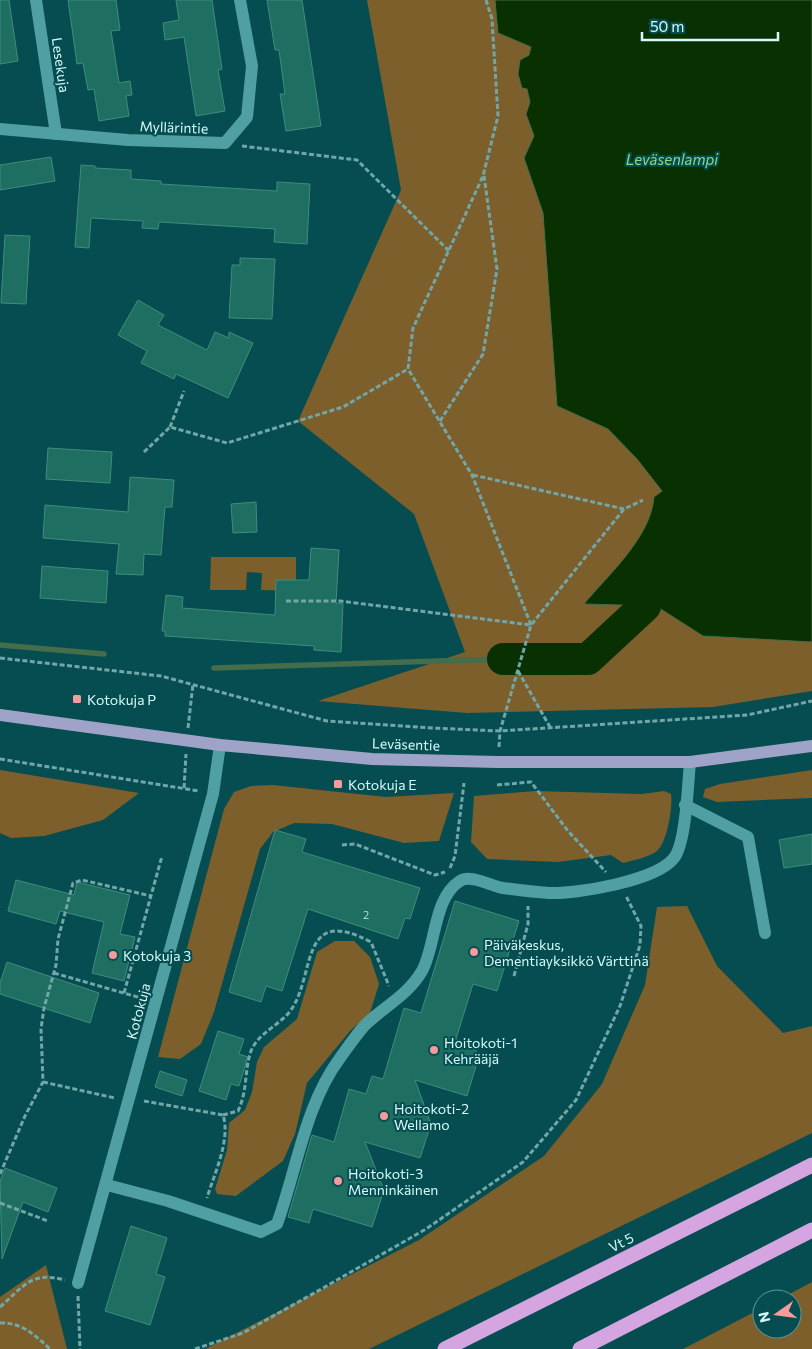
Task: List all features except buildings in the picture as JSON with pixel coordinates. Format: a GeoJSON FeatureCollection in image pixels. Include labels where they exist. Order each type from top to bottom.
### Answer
{"type":"FeatureCollection","features":[{"type":"Feature","properties":{"kind":"highway","name":"Vt 5"},"geometry":{"type":"LineString","coordinates":[[445,1349],[812,1165]]}},
{"type":"Feature","properties":{"kind":"highway"},"geometry":{"type":"LineString","coordinates":[[580,1349],[812,1230]]}},
{"type":"Feature","properties":{"kind":"main road","name":"Leväsentie"},"geometry":{"type":"LineString","coordinates":[[0,715],[220,745],[372,758],[498,762],[690,762],[812,746]]}},
{"type":"Feature","properties":{"kind":"street","name":"Lesekuja"},"geometry":{"type":"LineString","coordinates":[[36,0],[56,134]]}},
{"type":"Feature","properties":{"kind":"street","name":"Myllärintie"},"geometry":{"type":"LineString","coordinates":[[0,129],[128,140],[225,143],[247,116],[252,66],[240,0]]}},
{"type":"Feature","properties":{"kind":"street","name":"Kotokuja"},"geometry":{"type":"LineString","coordinates":[[78,1283],[107,1185],[213,794],[220,745]]}},
{"type":"Feature","properties":{"kind":"street"},"geometry":{"type":"LineString","coordinates":[[107,1185],[168,1201],[261,1232],[277,1224],[316,1099],[338,1060],[360,1032],[404,995],[420,974],[440,909],[452,889],[460,881],[468,879],[502,888],[550,893],[616,883],[646,876],[665,867],[675,857],[680,843],[690,762]]}},
{"type":"Feature","properties":{"kind":"street"},"geometry":{"type":"LineString","coordinates":[[686,805],[748,837],[765,932]]}},
{"type":"Feature","properties":{"kind":"path"},"geometry":{"type":"LineString","coordinates":[[486,0],[492,19],[498,116],[484,176],[413,328],[408,369],[472,475],[531,625]]}},
{"type":"Feature","properties":{"kind":"path"},"geometry":{"type":"LineString","coordinates":[[225,143],[284,153],[358,160],[449,251]]}},
{"type":"Feature","properties":{"kind":"path"},"geometry":{"type":"LineString","coordinates":[[440,421],[483,354],[497,269],[484,176]]}},
{"type":"Feature","properties":{"kind":"path"},"geometry":{"type":"LineString","coordinates":[[170,427],[227,443],[343,407],[408,369]]}},
{"type":"Feature","properties":{"kind":"path"},"geometry":{"type":"LineString","coordinates":[[144,452],[170,427],[184,391]]}},
{"type":"Feature","properties":{"kind":"path"},"geometry":{"type":"LineString","coordinates":[[472,475],[624,509]]}},
{"type":"Feature","properties":{"kind":"path"},"geometry":{"type":"LineString","coordinates":[[500,730],[531,625],[624,509],[643,500]]}},
{"type":"Feature","properties":{"kind":"path"},"geometry":{"type":"LineString","coordinates":[[286,601],[340,601],[531,625]]}},
{"type":"Feature","properties":{"kind":"path"},"geometry":{"type":"LineString","coordinates":[[0,658],[161,676],[327,720],[500,730],[747,715],[812,701]]}},
{"type":"Feature","properties":{"kind":"path"},"geometry":{"type":"LineString","coordinates":[[518,670],[550,727]]}},
{"type":"Feature","properties":{"kind":"path"},"geometry":{"type":"LineString","coordinates":[[0,759],[213,794]]}},
{"type":"Feature","properties":{"kind":"path"},"geometry":{"type":"LineString","coordinates":[[195,1349],[243,1333],[426,1229],[523,1162],[576,1100],[620,1006],[640,945],[641,926],[630,900],[568,831],[531,782],[497,785]]}},
{"type":"Feature","properties":{"kind":"path"},"geometry":{"type":"LineString","coordinates":[[342,845],[354,844],[435,875],[443,873],[451,868],[455,856],[464,783]]}},
{"type":"Feature","properties":{"kind":"path"},"geometry":{"type":"LineString","coordinates":[[124,993],[162,856]]}},
{"type":"Feature","properties":{"kind":"path"},"geometry":{"type":"LineString","coordinates":[[0,1174],[25,1116],[43,1082],[41,1028],[44,1008],[54,973],[58,939],[70,890],[76,880],[151,896]]}},
{"type":"Feature","properties":{"kind":"path"},"geometry":{"type":"LineString","coordinates":[[514,976],[528,924],[527,890]]}},
{"type":"Feature","properties":{"kind":"path"},"geometry":{"type":"LineString","coordinates":[[43,1082],[108,1097],[223,1115],[238,1111],[245,1096],[252,1051],[258,1040],[290,1011],[300,991],[308,958],[316,941],[332,931],[353,932],[371,942],[387,977],[393,1003]]}},
{"type":"Feature","properties":{"kind":"path"},"geometry":{"type":"LineString","coordinates":[[54,973],[156,1002]]}},
{"type":"Feature","properties":{"kind":"path"},"geometry":{"type":"LineString","coordinates":[[202,1213],[223,1143],[226,1126],[223,1115]]}},
{"type":"Feature","properties":{"kind":"path"},"geometry":{"type":"LineString","coordinates":[[0,1203],[48,1221]]}},
{"type":"Feature","properties":{"kind":"path"},"geometry":{"type":"LineString","coordinates":[[0,1307],[30,1281],[40,1277],[49,1276],[78,1283],[80,1349]]}},
{"type":"Feature","properties":{"kind":"path"},"geometry":{"type":"LineString","coordinates":[[0,1323],[9,1323],[32,1331],[50,1349]]}},
{"type":"Feature","properties":{"kind":"shaded area"},"geometry":{"type":"Polygon","coordinates":[[[367,0],[572,0],[812,578],[812,691],[713,707],[467,713],[318,701],[465,652],[414,514],[298,421],[401,190],[367,0]]]}},
{"type":"Feature","properties":{"kind":"shaded area"},"geometry":{"type":"Polygon","coordinates":[[[211,557],[296,557],[296,591],[261,590],[262,573],[247,572],[246,590],[210,590],[211,557]]]}},
{"type":"Feature","properties":{"kind":"shaded area"},"geometry":{"type":"Polygon","coordinates":[[[0,770],[139,793],[103,820],[44,836],[11,838],[0,833],[0,770]]]}},
{"type":"Feature","properties":{"kind":"shaded area"},"geometry":{"type":"Polygon","coordinates":[[[812,770],[812,798],[717,802],[703,797],[705,789],[720,784],[812,770]]]}},
{"type":"Feature","properties":{"kind":"shaded area"},"geometry":{"type":"Polygon","coordinates":[[[273,785],[386,797],[454,793],[439,841],[404,843],[332,824],[294,823],[273,832],[260,849],[214,1012],[201,1044],[180,1059],[158,1057],[224,809],[234,792],[251,786],[273,785]]]}},
{"type":"Feature","properties":{"kind":"shaded area"},"geometry":{"type":"Polygon","coordinates":[[[535,791],[642,794],[664,791],[671,794],[671,800],[669,824],[664,841],[657,851],[623,863],[611,855],[558,862],[487,859],[471,842],[474,796],[535,791]]]}},
{"type":"Feature","properties":{"kind":"shaded area"},"geometry":{"type":"Polygon","coordinates":[[[687,906],[717,966],[783,1033],[812,1026],[812,1133],[369,1349],[205,1349],[419,1240],[544,1156],[602,1084],[645,985],[657,907],[687,906]]]}},
{"type":"Feature","properties":{"kind":"shaded area"},"geometry":{"type":"Polygon","coordinates":[[[335,941],[354,941],[370,957],[379,984],[370,1013],[350,1031],[307,1083],[295,1134],[283,1161],[236,1196],[217,1194],[215,1189],[227,1150],[229,1123],[245,1110],[252,1092],[257,1062],[264,1047],[297,1019],[317,952],[335,941]]]}},
{"type":"Feature","properties":{"kind":"shaded area"},"geometry":{"type":"Polygon","coordinates":[[[46,1265],[67,1349],[0,1349],[0,1297],[46,1265]]]}},
{"type":"Feature","properties":{"kind":"shaded area"},"geometry":{"type":"Polygon","coordinates":[[[812,1282],[812,1349],[683,1349],[752,1313],[752,1339],[802,1339],[802,1289],[799,1289],[812,1282]]]}},
{"type":"Feature","properties":{"kind":"water","name":"Leväsenlampi"},"geometry":{"type":"Polygon","coordinates":[[[495,0],[812,0],[812,642],[703,636],[656,606],[584,604],[637,541],[651,512],[654,497],[662,491],[637,459],[608,429],[557,406],[543,213],[524,158],[534,136],[526,114],[530,102],[527,89],[522,88],[518,74],[520,60],[529,55],[531,47],[498,33],[495,0]]]}},
{"type":"Feature","properties":{"kind":"waterway"},"geometry":{"type":"LineString","coordinates":[[503,659],[588,659],[645,606]]}},
{"type":"Feature","properties":{"kind":"waterway"},"geometry":{"type":"LineString","coordinates":[[0,645],[104,654]]}},
{"type":"Feature","properties":{"kind":"waterway"},"geometry":{"type":"LineString","coordinates":[[214,668],[503,659]]}},
{"type":"Feature","properties":{"kind":"place","name":"Kotokuja P"},"geometry":{"type":"Point","coordinates":[77,699]}},
{"type":"Feature","properties":{"kind":"place","name":"Kotokuja E"},"geometry":{"type":"Point","coordinates":[338,784]}},
{"type":"Feature","properties":{"kind":"place","name":"Päiväkeskus, Dementiayksikkö Värttinä"},"geometry":{"type":"Point","coordinates":[474,952]}},
{"type":"Feature","properties":{"kind":"place","name":"Kotokuja 3"},"geometry":{"type":"Point","coordinates":[113,955]}},
{"type":"Feature","properties":{"kind":"place","name":"Hoitokoti-1 Kehrääjä"},"geometry":{"type":"Point","coordinates":[434,1050]}},
{"type":"Feature","properties":{"kind":"place","name":"Hoitokoti-2 Wellamo"},"geometry":{"type":"Point","coordinates":[384,1116]}},
{"type":"Feature","properties":{"kind":"place","name":"Hoitokoti-3 Menninkäinen"},"geometry":{"type":"Point","coordinates":[338,1181]}}]}
